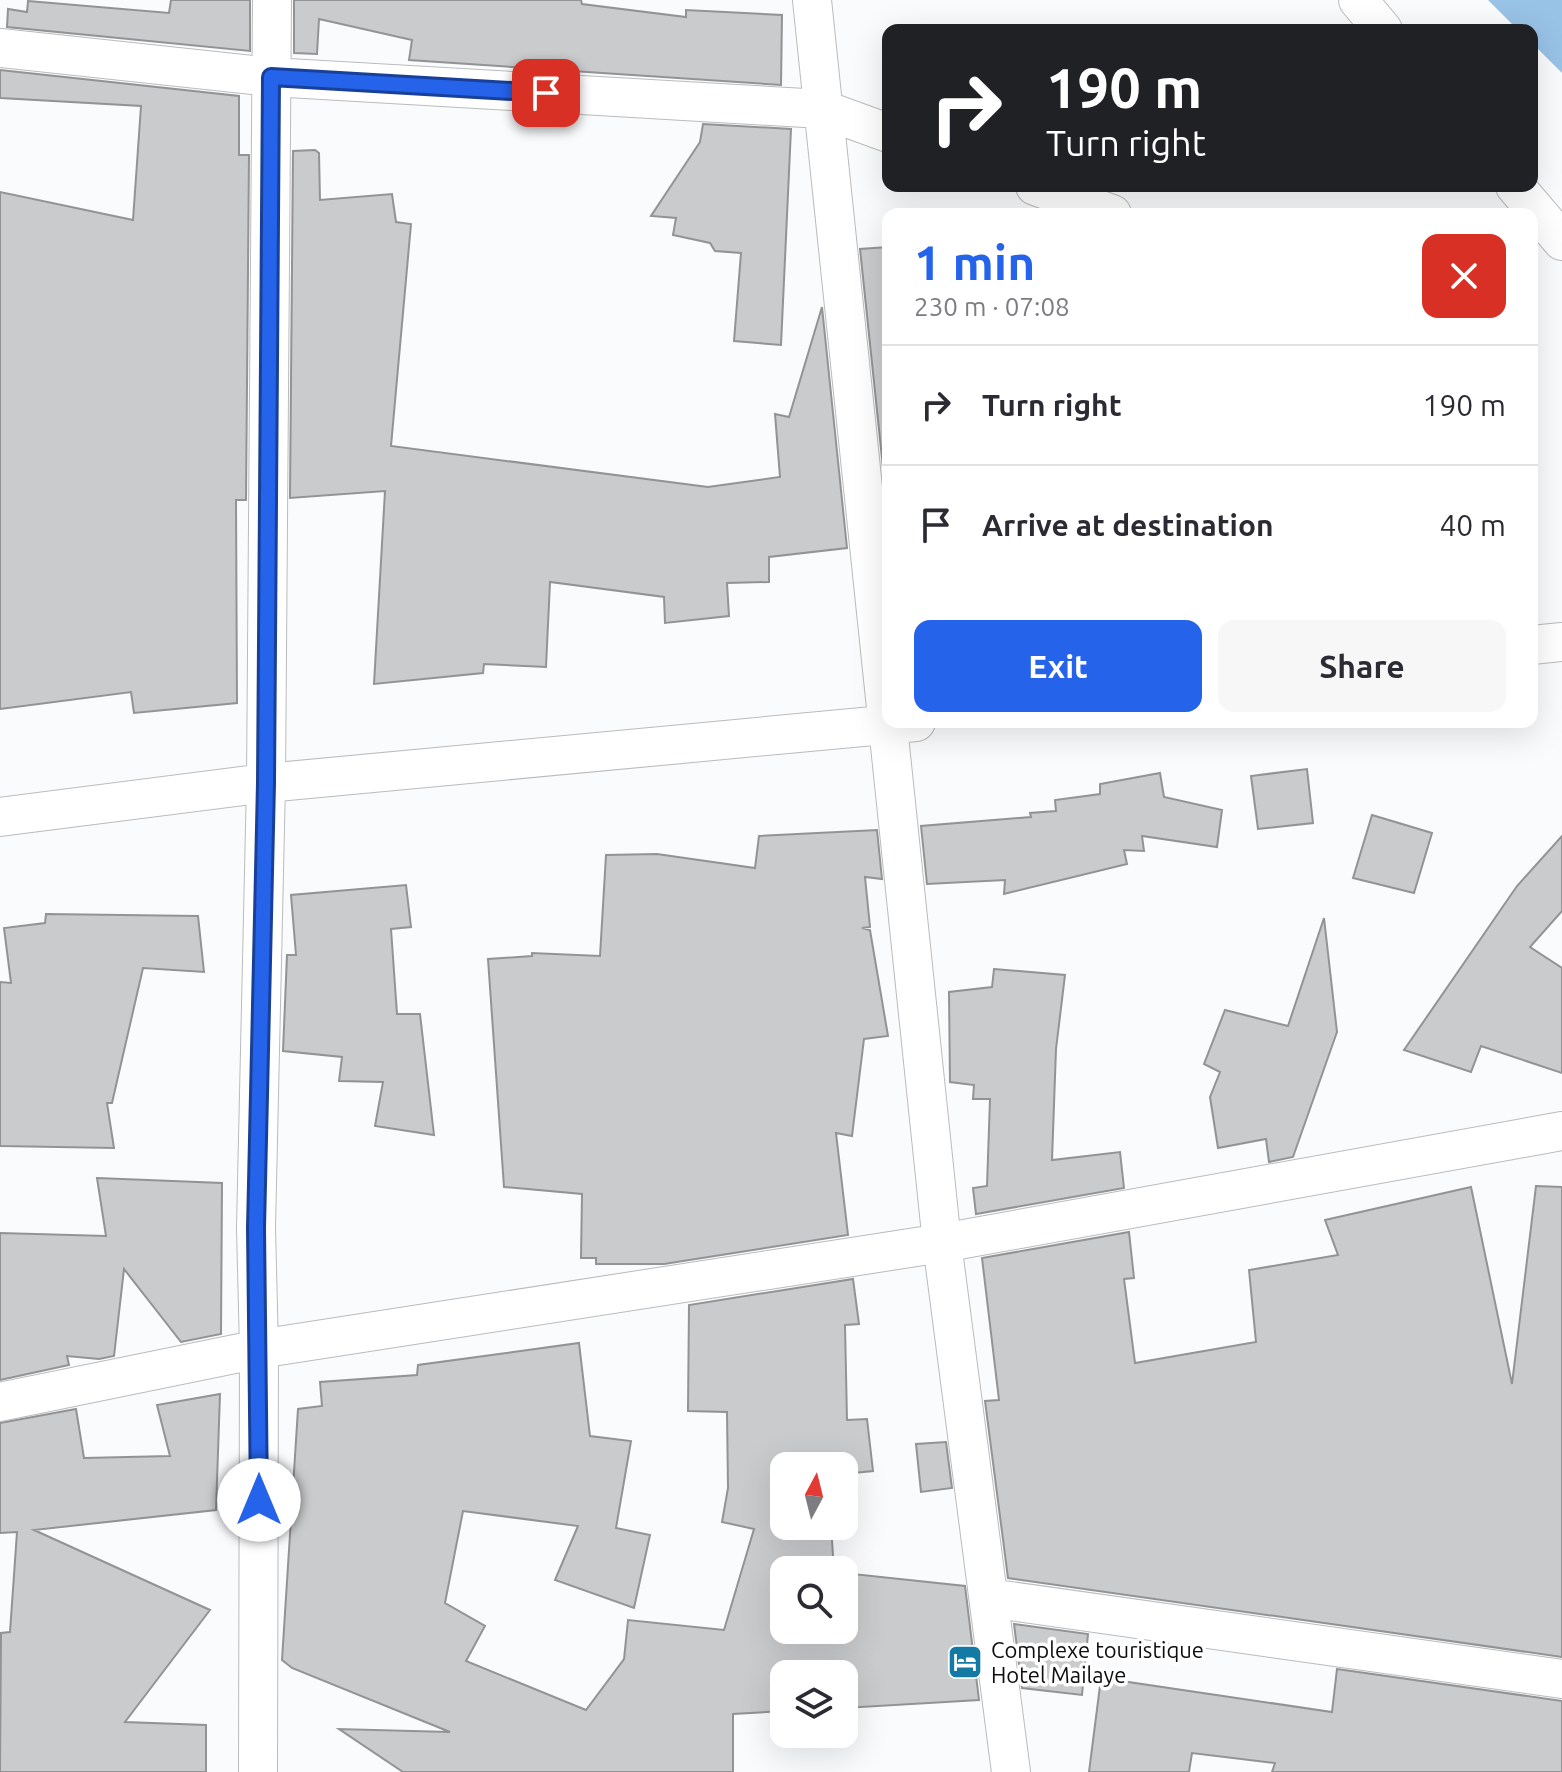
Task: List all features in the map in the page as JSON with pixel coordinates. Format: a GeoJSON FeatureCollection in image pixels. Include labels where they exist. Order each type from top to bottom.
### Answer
{"type":"FeatureCollection","features":[{"type":"Feature","properties":{"kind":"street"},"geometry":{"type":"LineString","coordinates":[[258,1772],[259,1349],[256,1228],[266,783],[272,0]]}},
{"type":"Feature","properties":{"kind":"street"},"geometry":{"type":"LineString","coordinates":[[812,0],[822,109],[882,576]]}},
{"type":"Feature","properties":{"kind":"street"},"geometry":{"type":"LineString","coordinates":[[1358,0],[1378,24]]}},
{"type":"Feature","properties":{"kind":"street"},"geometry":{"type":"LineString","coordinates":[[0,48],[271,77],[822,109],[882,131]]}},
{"type":"Feature","properties":{"kind":"street"},"geometry":{"type":"LineString","coordinates":[[1052,192],[1096,208]]}},
{"type":"Feature","properties":{"kind":"street"},"geometry":{"type":"LineString","coordinates":[[1520,192],[1534,208]]}},
{"type":"Feature","properties":{"kind":"street"},"geometry":{"type":"LineString","coordinates":[[1538,213],[1562,241]]}},
{"type":"Feature","properties":{"kind":"street"},"geometry":{"type":"LineString","coordinates":[[1538,644],[1562,642]]}},
{"type":"Feature","properties":{"kind":"street"},"geometry":{"type":"LineString","coordinates":[[0,817],[266,783],[882,726]]}},
{"type":"Feature","properties":{"kind":"street"},"geometry":{"type":"LineString","coordinates":[[901,728],[942,1243],[1011,1772]]}},
{"type":"Feature","properties":{"kind":"street"},"geometry":{"type":"LineString","coordinates":[[0,1402],[259,1349],[942,1243],[1562,1131]]}},
{"type":"Feature","properties":{"kind":"street"},"geometry":{"type":"LineString","coordinates":[[989,1598],[1562,1679]]}},
{"type":"Feature","properties":{"kind":"water"},"geometry":{"type":"Polygon","coordinates":[[[1488,0],[1562,0],[1562,73],[1538,49],[1538,24],[1512,24],[1488,0]]]}},
{"type":"Feature","properties":{"kind":"building"},"geometry":{"type":"Polygon","coordinates":[[[171,0],[250,0],[250,51],[7,27],[8,9],[27,12],[28,1],[169,13],[171,0]]]}},
{"type":"Feature","properties":{"kind":"building"},"geometry":{"type":"Polygon","coordinates":[[[294,0],[581,0],[582,4],[686,17],[686,10],[782,15],[781,85],[409,60],[412,40],[319,19],[317,54],[294,53],[294,0]]]}},
{"type":"Feature","properties":{"kind":"building"},"geometry":{"type":"Polygon","coordinates":[[[0,70],[239,96],[239,155],[249,155],[246,500],[236,500],[237,703],[134,713],[131,692],[0,709],[0,192],[133,220],[141,106],[0,98],[0,70]]]}},
{"type":"Feature","properties":{"kind":"building"},"geometry":{"type":"Polygon","coordinates":[[[703,124],[791,129],[781,345],[734,341],[741,253],[715,251],[710,243],[673,235],[676,218],[651,216],[700,142],[703,124]]]}},
{"type":"Feature","properties":{"kind":"building"},"geometry":{"type":"Polygon","coordinates":[[[315,150],[319,153],[320,200],[392,194],[396,222],[411,224],[391,446],[708,487],[780,477],[775,414],[789,417],[822,307],[847,548],[769,557],[769,582],[727,583],[729,616],[665,623],[664,597],[550,582],[546,667],[484,664],[483,673],[374,684],[385,491],[290,498],[293,151],[315,150]]]}},
{"type":"Feature","properties":{"kind":"building"},"geometry":{"type":"Polygon","coordinates":[[[882,247],[882,458],[860,249],[882,247]]]}},
{"type":"Feature","properties":{"kind":"building"},"geometry":{"type":"Polygon","coordinates":[[[1307,769],[1313,823],[1258,829],[1251,776],[1307,769]]]}},
{"type":"Feature","properties":{"kind":"building"},"geometry":{"type":"Polygon","coordinates":[[[1160,773],[1164,797],[1222,810],[1217,847],[1142,836],[1144,851],[1124,850],[1127,864],[1004,894],[1005,880],[927,884],[921,826],[1031,817],[1030,813],[1056,811],[1055,800],[1100,794],[1100,784],[1160,773]]]}},
{"type":"Feature","properties":{"kind":"building"},"geometry":{"type":"Polygon","coordinates":[[[1372,815],[1432,833],[1414,893],[1353,878],[1372,815]]]}},
{"type":"Feature","properties":{"kind":"building"},"geometry":{"type":"Polygon","coordinates":[[[877,830],[882,879],[865,877],[870,927],[862,928],[870,930],[888,1036],[864,1039],[852,1136],[836,1133],[848,1235],[664,1264],[596,1264],[596,1258],[581,1258],[582,1194],[504,1187],[488,959],[532,956],[532,953],[600,956],[606,855],[657,854],[755,868],[759,836],[877,830]]]}},
{"type":"Feature","properties":{"kind":"building"},"geometry":{"type":"Polygon","coordinates":[[[1562,836],[1562,911],[1530,947],[1562,968],[1562,1073],[1481,1046],[1471,1072],[1404,1050],[1517,886],[1562,836]]]}},
{"type":"Feature","properties":{"kind":"building"},"geometry":{"type":"Polygon","coordinates":[[[406,885],[411,927],[391,929],[397,1014],[420,1014],[434,1135],[375,1126],[383,1082],[339,1081],[342,1057],[283,1051],[287,955],[296,955],[291,895],[406,885]]]}},
{"type":"Feature","properties":{"kind":"building"},"geometry":{"type":"Polygon","coordinates":[[[46,914],[198,916],[204,972],[143,968],[112,1103],[107,1103],[114,1148],[0,1146],[0,982],[11,983],[4,928],[45,923],[46,914]]]}},
{"type":"Feature","properties":{"kind":"building"},"geometry":{"type":"Polygon","coordinates":[[[1324,918],[1337,1032],[1293,1157],[1269,1162],[1266,1139],[1218,1148],[1210,1097],[1220,1072],[1204,1064],[1225,1010],[1288,1026],[1324,918]]]}},
{"type":"Feature","properties":{"kind":"building"},"geometry":{"type":"Polygon","coordinates":[[[994,969],[1065,975],[1056,1049],[1052,1160],[1120,1152],[1124,1188],[976,1214],[973,1188],[987,1186],[990,1099],[973,1099],[974,1085],[950,1082],[949,992],[992,987],[994,969]]]}},
{"type":"Feature","properties":{"kind":"building"},"geometry":{"type":"Polygon","coordinates":[[[97,1178],[222,1183],[221,1334],[181,1342],[124,1269],[114,1356],[99,1359],[67,1356],[69,1365],[0,1380],[0,1233],[106,1236],[97,1178]]]}},
{"type":"Feature","properties":{"kind":"building"},"geometry":{"type":"Polygon","coordinates":[[[1536,1186],[1562,1187],[1562,1657],[1008,1578],[985,1401],[999,1400],[982,1258],[1129,1232],[1134,1278],[1124,1279],[1135,1363],[1256,1342],[1249,1270],[1338,1255],[1325,1220],[1471,1187],[1512,1384],[1536,1186]]]}},
{"type":"Feature","properties":{"kind":"building"},"geometry":{"type":"Polygon","coordinates":[[[853,1279],[859,1324],[845,1325],[847,1420],[867,1419],[873,1471],[858,1473],[858,1452],[770,1452],[770,1540],[832,1540],[833,1556],[770,1556],[770,1644],[858,1644],[858,1575],[965,1586],[979,1700],[858,1707],[858,1660],[770,1660],[770,1712],[733,1714],[733,1772],[403,1772],[339,1729],[450,1732],[292,1668],[282,1660],[298,1409],[322,1406],[320,1382],[417,1375],[418,1365],[579,1343],[590,1436],[631,1441],[616,1528],[650,1535],[634,1608],[555,1580],[578,1526],[463,1511],[445,1603],[485,1626],[466,1661],[586,1710],[624,1659],[628,1620],[724,1630],[754,1529],[722,1522],[728,1488],[727,1412],[688,1411],[689,1305],[853,1279]]]}},
{"type":"Feature","properties":{"kind":"building"},"geometry":{"type":"Polygon","coordinates":[[[220,1394],[216,1510],[34,1530],[210,1610],[125,1722],[206,1725],[206,1772],[0,1772],[1,1633],[10,1632],[17,1532],[0,1533],[0,1423],[76,1409],[84,1458],[170,1456],[157,1405],[220,1394]]]}},
{"type":"Feature","properties":{"kind":"building"},"geometry":{"type":"Polygon","coordinates":[[[946,1442],[952,1488],[921,1492],[916,1444],[946,1442]]]}},
{"type":"Feature","properties":{"kind":"building"},"geometry":{"type":"Polygon","coordinates":[[[1014,1624],[1088,1634],[1082,1695],[1022,1688],[1014,1624]]]}},
{"type":"Feature","properties":{"kind":"building"},"geometry":{"type":"Polygon","coordinates":[[[1337,1669],[1562,1701],[1562,1772],[1272,1772],[1275,1763],[1192,1753],[1189,1772],[1089,1772],[1101,1678],[1332,1712],[1337,1669]]]}},
{"type":"Feature","properties":{"kind":"place","name":"Complexe touristique Hotel Mailaye"},"geometry":{"type":"Point","coordinates":[965,1662]}},
{"type":"Feature","properties":{"kind":"route"},"geometry":{"type":"LineString","coordinates":[[259,1500],[256,1228],[266,783],[271,77],[546,93]]}}]}
